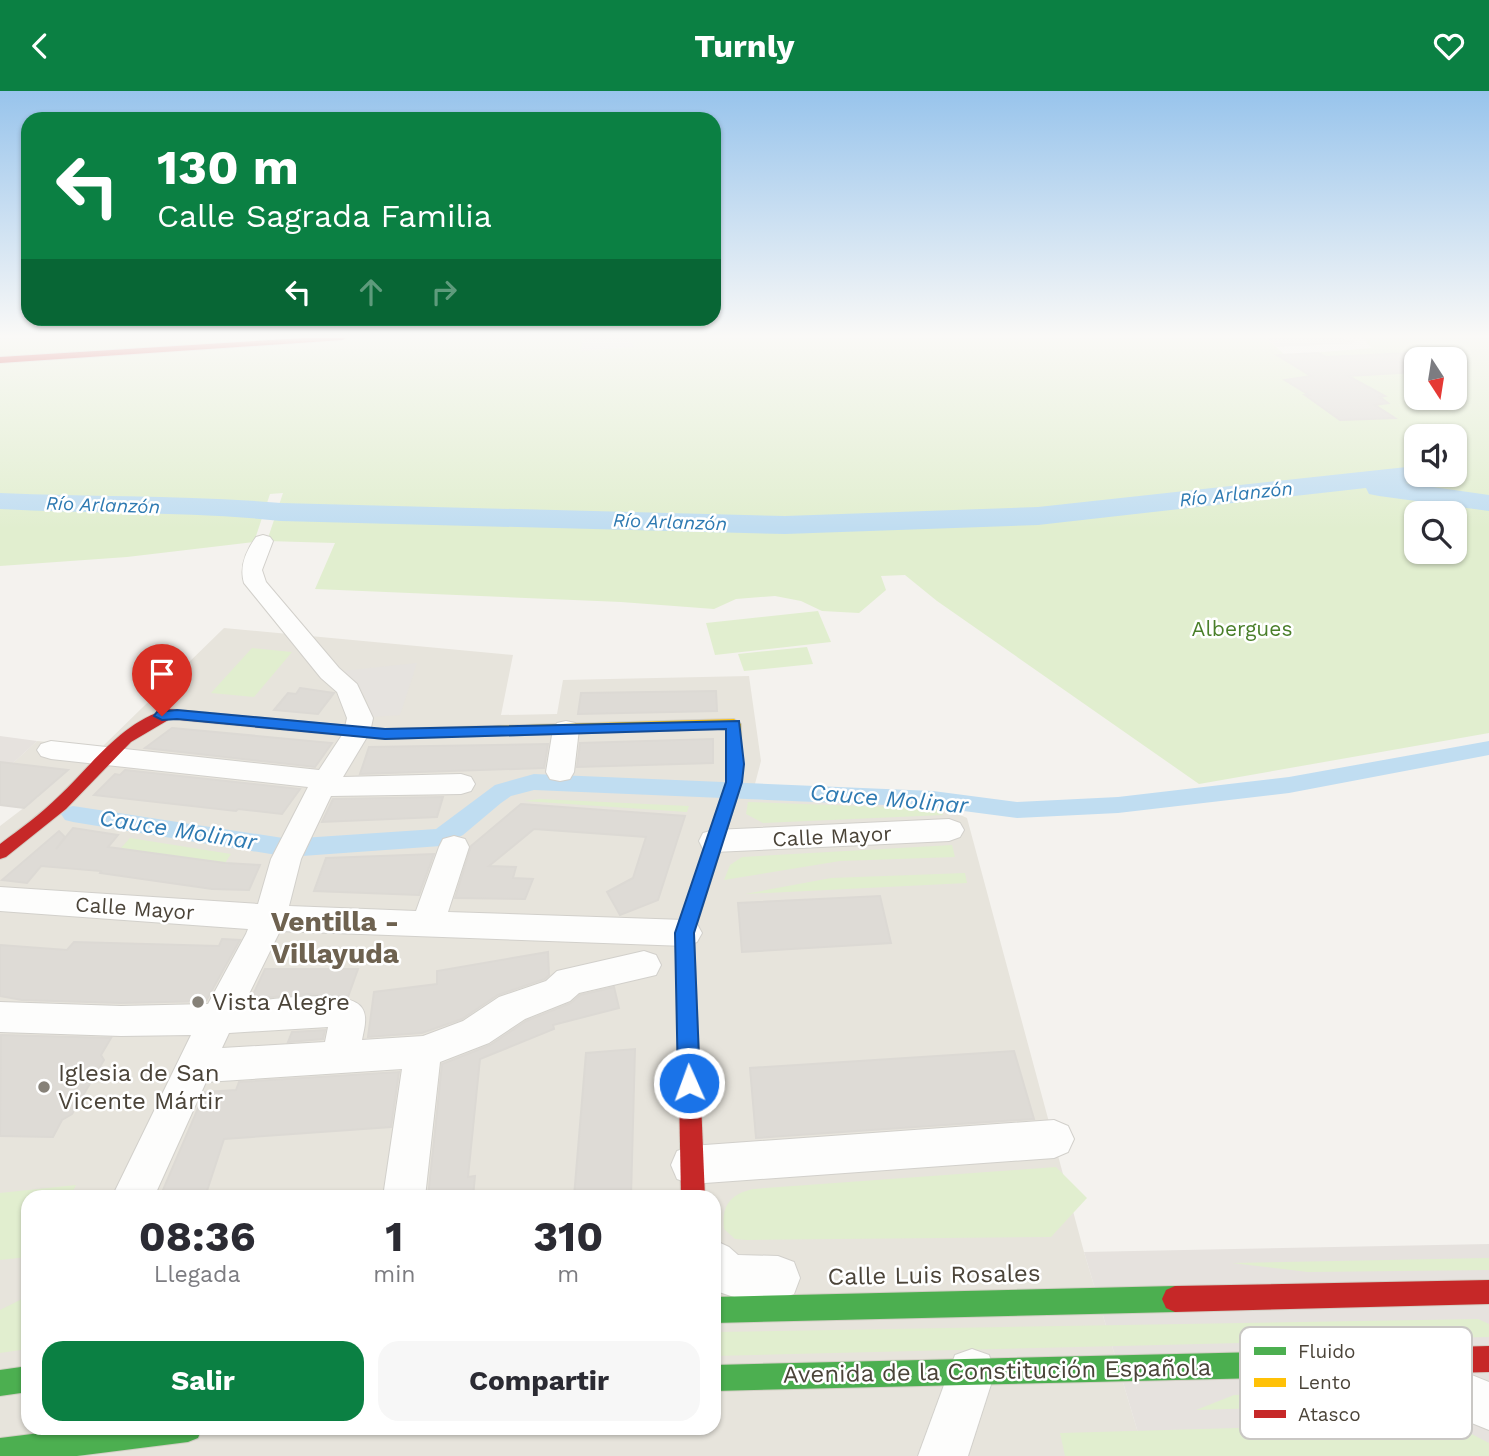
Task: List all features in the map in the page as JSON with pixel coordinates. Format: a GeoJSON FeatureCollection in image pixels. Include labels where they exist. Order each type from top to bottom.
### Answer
{"type":"FeatureCollection","features":[{"type":"Feature","properties":{"kind":"main road"},"geometry":{"type":"LineString","coordinates":[[0,853],[62,803],[137,730],[155,717],[177,714],[385,734],[734,724],[734,782],[685,933],[692,1188]]}},
{"type":"Feature","properties":{"kind":"main road"},"geometry":{"type":"LineString","coordinates":[[721,1310],[1151,1300],[1477,1299]]}},
{"type":"Feature","properties":{"kind":"main road","name":"Avenida de la Constitución Española"},"geometry":{"type":"LineString","coordinates":[[721,1378],[1240,1365]]}},
{"type":"Feature","properties":{"kind":"main road"},"geometry":{"type":"LineString","coordinates":[[0,1383],[21,1380]]}},
{"type":"Feature","properties":{"kind":"main road"},"geometry":{"type":"LineString","coordinates":[[0,1452],[133,1435]]}},
{"type":"Feature","properties":{"kind":"street"},"geometry":{"type":"LineString","coordinates":[[136,1190],[217,1019],[270,918],[292,847],[324,784],[357,732],[360,718],[358,706],[348,689],[330,673],[255,583],[251,570],[263,541]]}},
{"type":"Feature","properties":{"kind":"street"},"geometry":{"type":"LineString","coordinates":[[559,772],[566,729]]}},
{"type":"Feature","properties":{"kind":"street"},"geometry":{"type":"LineString","coordinates":[[51,750],[324,784],[461,784]]}},
{"type":"Feature","properties":{"kind":"street","name":"Calle Mayor"},"geometry":{"type":"LineString","coordinates":[[714,841],[949,830]]}},
{"type":"Feature","properties":{"kind":"street"},"geometry":{"type":"LineString","coordinates":[[428,925],[454,847]]}},
{"type":"Feature","properties":{"kind":"street","name":"Calle Mayor"},"geometry":{"type":"LineString","coordinates":[[0,899],[270,918],[685,933]]}},
{"type":"Feature","properties":{"kind":"street"},"geometry":{"type":"LineString","coordinates":[[194,1066],[423,1052],[476,1032],[512,1008],[558,992],[569,981],[644,965]]}},
{"type":"Feature","properties":{"kind":"street"},"geometry":{"type":"LineString","coordinates":[[0,1017],[121,1021],[344,1012],[348,1016],[340,1059]]}},
{"type":"Feature","properties":{"kind":"street"},"geometry":{"type":"LineString","coordinates":[[405,1186],[423,1052]]}},
{"type":"Feature","properties":{"kind":"street"},"geometry":{"type":"LineString","coordinates":[[692,1188],[1054,1139]]}},
{"type":"Feature","properties":{"kind":"street","name":"Calle Luis Rosales"},"geometry":{"type":"LineString","coordinates":[[721,1271],[741,1279],[1108,1273],[1132,1284],[1151,1300]]}},
{"type":"Feature","properties":{"kind":"street"},"geometry":{"type":"LineString","coordinates":[[943,1456],[972,1372]]}},
{"type":"Feature","properties":{"kind":"street"},"geometry":{"type":"LineString","coordinates":[[1472,1399],[1489,1406]]}},
{"type":"Feature","properties":{"kind":"shaded area"},"geometry":{"type":"Polygon","coordinates":[[[224,628],[513,655],[501,715],[557,714],[563,680],[749,676],[761,761],[751,799],[940,806],[967,818],[1084,1252],[1145,1456],[0,1456],[0,826],[38,797],[0,792],[0,775],[37,741],[102,747],[224,628]]]}},
{"type":"Feature","properties":{"kind":"shaded area"},"geometry":{"type":"Polygon","coordinates":[[[417,663],[400,715],[371,717],[361,690],[342,671],[417,663]]]}},
{"type":"Feature","properties":{"kind":"shaded area"},"geometry":{"type":"Polygon","coordinates":[[[0,736],[37,741],[0,775],[0,736]]]}},
{"type":"Feature","properties":{"kind":"shaded area"},"geometry":{"type":"Polygon","coordinates":[[[1489,1244],[1489,1456],[1145,1456],[1084,1252],[1489,1244]]]}},
{"type":"Feature","properties":{"kind":"green space","name":"Albergues"},"geometry":{"type":"Polygon","coordinates":[[[0,402],[1404,402],[1404,410],[1467,410],[1467,402],[1489,402],[1489,733],[1199,784],[937,601],[905,575],[881,576],[886,590],[859,613],[822,611],[801,601],[775,596],[736,599],[714,609],[621,602],[315,589],[335,543],[267,541],[283,493],[270,494],[254,542],[127,557],[0,566],[0,402]]]}},
{"type":"Feature","properties":{"kind":"green space"},"geometry":{"type":"Polygon","coordinates":[[[818,611],[831,642],[715,655],[706,623],[818,611]]]}},
{"type":"Feature","properties":{"kind":"green space"},"geometry":{"type":"Polygon","coordinates":[[[807,647],[813,664],[744,671],[738,654],[807,647]]]}},
{"type":"Feature","properties":{"kind":"green space"},"geometry":{"type":"Polygon","coordinates":[[[252,648],[292,652],[254,697],[211,693],[252,648]]]}},
{"type":"Feature","properties":{"kind":"green space"},"geometry":{"type":"Polygon","coordinates":[[[540,799],[689,806],[687,812],[524,801],[540,799]]]}},
{"type":"Feature","properties":{"kind":"green space"},"geometry":{"type":"Polygon","coordinates":[[[748,802],[941,809],[943,815],[763,823],[746,814],[748,802]]]}},
{"type":"Feature","properties":{"kind":"green space"},"geometry":{"type":"Polygon","coordinates":[[[130,838],[231,854],[225,863],[120,849],[130,838]]]}},
{"type":"Feature","properties":{"kind":"green space"},"geometry":{"type":"Polygon","coordinates":[[[952,845],[955,857],[840,861],[724,880],[730,865],[742,857],[952,845]]]}},
{"type":"Feature","properties":{"kind":"green space"},"geometry":{"type":"Polygon","coordinates":[[[965,873],[967,883],[745,894],[831,878],[965,873]]]}},
{"type":"Feature","properties":{"kind":"green space"},"geometry":{"type":"Polygon","coordinates":[[[1056,1167],[1087,1198],[1051,1237],[747,1240],[735,1239],[724,1229],[724,1213],[729,1202],[739,1194],[753,1189],[1056,1167]]]}},
{"type":"Feature","properties":{"kind":"green space"},"geometry":{"type":"Polygon","coordinates":[[[76,1185],[74,1190],[28,1190],[76,1185]]]}},
{"type":"Feature","properties":{"kind":"green space"},"geometry":{"type":"Polygon","coordinates":[[[21,1191],[21,1258],[0,1260],[0,1193],[21,1191]]]}},
{"type":"Feature","properties":{"kind":"green space"},"geometry":{"type":"Polygon","coordinates":[[[1489,1258],[1489,1270],[1308,1272],[1232,1263],[1489,1258]]]}},
{"type":"Feature","properties":{"kind":"green space"},"geometry":{"type":"Polygon","coordinates":[[[21,1300],[21,1350],[0,1353],[0,1310],[21,1300]]]}},
{"type":"Feature","properties":{"kind":"green space"},"geometry":{"type":"Polygon","coordinates":[[[1478,1319],[1489,1324],[1489,1337],[1472,1337],[1472,1327],[1240,1327],[1240,1343],[721,1356],[721,1332],[1478,1319]]]}},
{"type":"Feature","properties":{"kind":"green space"},"geometry":{"type":"Polygon","coordinates":[[[1240,1395],[1240,1409],[1196,1410],[1240,1395]]]}},
{"type":"Feature","properties":{"kind":"green space"},"geometry":{"type":"Polygon","coordinates":[[[1240,1428],[1240,1439],[1472,1439],[1472,1434],[1489,1443],[1489,1456],[1065,1456],[1060,1433],[1240,1428]]]}},
{"type":"Feature","properties":{"kind":"building"},"geometry":{"type":"Polygon","coordinates":[[[1314,402],[1386,402],[1388,403],[1375,405],[1395,418],[1340,420],[1314,402]]]}},
{"type":"Feature","properties":{"kind":"building"},"geometry":{"type":"Polygon","coordinates":[[[300,688],[334,693],[318,714],[274,710],[288,693],[296,694],[300,688]]]}},
{"type":"Feature","properties":{"kind":"building"},"geometry":{"type":"Polygon","coordinates":[[[716,691],[717,711],[578,714],[581,693],[716,691]]]}},
{"type":"Feature","properties":{"kind":"building"},"geometry":{"type":"Polygon","coordinates":[[[172,728],[332,743],[315,767],[145,748],[172,728]]]}},
{"type":"Feature","properties":{"kind":"building"},"geometry":{"type":"Polygon","coordinates":[[[713,739],[713,763],[577,767],[580,743],[713,739]]]}},
{"type":"Feature","properties":{"kind":"building"},"geometry":{"type":"Polygon","coordinates":[[[548,744],[544,768],[360,774],[369,747],[548,744]]]}},
{"type":"Feature","properties":{"kind":"building"},"geometry":{"type":"Polygon","coordinates":[[[0,762],[68,770],[24,808],[0,805],[0,762]]]}},
{"type":"Feature","properties":{"kind":"building"},"geometry":{"type":"Polygon","coordinates":[[[125,770],[300,789],[282,814],[94,795],[115,774],[120,775],[125,770]]]}},
{"type":"Feature","properties":{"kind":"building"},"geometry":{"type":"Polygon","coordinates":[[[443,797],[437,817],[322,822],[333,799],[443,797]]]}},
{"type":"Feature","properties":{"kind":"building"},"geometry":{"type":"Polygon","coordinates":[[[521,804],[685,816],[658,900],[620,915],[607,892],[633,878],[646,837],[534,829],[489,866],[516,867],[513,878],[533,879],[525,899],[455,898],[471,846],[521,804]]]}},
{"type":"Feature","properties":{"kind":"building"},"geometry":{"type":"Polygon","coordinates":[[[73,828],[118,835],[108,847],[225,863],[260,865],[249,890],[212,889],[100,873],[101,871],[41,866],[27,883],[2,880],[59,831],[65,837],[56,849],[73,828]]]}},
{"type":"Feature","properties":{"kind":"building"},"geometry":{"type":"Polygon","coordinates":[[[434,854],[419,895],[314,891],[326,858],[434,854]]]}},
{"type":"Feature","properties":{"kind":"building"},"geometry":{"type":"Polygon","coordinates":[[[880,896],[891,943],[742,952],[738,903],[880,896]]]}},
{"type":"Feature","properties":{"kind":"building"},"geometry":{"type":"Polygon","coordinates":[[[222,939],[240,940],[206,1001],[121,1003],[22,1000],[0,996],[0,945],[67,950],[74,942],[219,946],[222,939]]]}},
{"type":"Feature","properties":{"kind":"building"},"geometry":{"type":"Polygon","coordinates":[[[548,952],[549,975],[545,979],[498,995],[462,1019],[422,1033],[368,1037],[374,992],[437,984],[437,971],[548,952]]]}},
{"type":"Feature","properties":{"kind":"building"},"geometry":{"type":"Polygon","coordinates":[[[265,969],[358,969],[348,997],[307,994],[251,999],[265,969]]]}},
{"type":"Feature","properties":{"kind":"building"},"geometry":{"type":"Polygon","coordinates":[[[614,987],[619,1008],[553,1025],[554,1029],[480,1059],[468,1177],[475,1176],[474,1190],[429,1190],[442,1064],[490,1045],[526,1021],[571,1003],[580,995],[614,987]]]}},
{"type":"Feature","properties":{"kind":"building"},"geometry":{"type":"Polygon","coordinates":[[[325,1030],[323,1039],[288,1042],[292,1032],[325,1030]]]}},
{"type":"Feature","properties":{"kind":"building","name":"Iglesia de San Vicente Mártir"},"geometry":{"type":"Polygon","coordinates":[[[1,1035],[111,1038],[101,1055],[104,1060],[72,1114],[62,1120],[53,1137],[0,1136],[1,1035]]]}},
{"type":"Feature","properties":{"kind":"building"},"geometry":{"type":"Polygon","coordinates":[[[635,1049],[631,1190],[575,1190],[586,1053],[635,1049]]]}},
{"type":"Feature","properties":{"kind":"building"},"geometry":{"type":"Polygon","coordinates":[[[1014,1051],[1034,1119],[756,1138],[750,1068],[1014,1051]]]}},
{"type":"Feature","properties":{"kind":"building"},"geometry":{"type":"Polygon","coordinates":[[[399,1072],[391,1127],[224,1139],[207,1190],[163,1190],[205,1092],[236,1090],[239,1082],[399,1072]]]}},
{"type":"Feature","properties":{"kind":"waterway","name":"Río Arlanzón"},"geometry":{"type":"LineString","coordinates":[[0,501],[102,506],[208,505],[281,512],[785,525],[1038,516],[1404,475]]}},
{"type":"Feature","properties":{"kind":"waterway","name":"Río Arlanzón"},"geometry":{"type":"LineString","coordinates":[[1379,488],[1489,503]]}},
{"type":"Feature","properties":{"kind":"waterway","name":"Cauce Molinar"},"geometry":{"type":"LineString","coordinates":[[302,847],[441,837],[465,821],[492,797],[534,782],[933,799],[1017,810],[1118,805],[1289,785],[1489,748]]}},
{"type":"Feature","properties":{"kind":"waterway","name":"Cauce Molinar"},"geometry":{"type":"LineString","coordinates":[[73,814],[283,847]]}},
{"type":"Feature","properties":{"kind":"traffic: fast"},"geometry":{"type":"LineString","coordinates":[[721,1310],[1175,1299]]}},
{"type":"Feature","properties":{"kind":"traffic: fast"},"geometry":{"type":"LineString","coordinates":[[721,1378],[1240,1365]]}},
{"type":"Feature","properties":{"kind":"traffic: fast"},"geometry":{"type":"LineString","coordinates":[[0,1383],[21,1380]]}},
{"type":"Feature","properties":{"kind":"traffic: fast"},"geometry":{"type":"LineString","coordinates":[[0,1452],[133,1435]]}},
{"type":"Feature","properties":{"kind":"traffic: slow"},"geometry":{"type":"LineString","coordinates":[[361,732],[385,734],[734,724],[734,782],[685,934]]}},
{"type":"Feature","properties":{"kind":"traffic: jam"},"geometry":{"type":"LineString","coordinates":[[0,853],[60,805],[126,739],[168,714],[361,732]]}},
{"type":"Feature","properties":{"kind":"traffic: jam"},"geometry":{"type":"LineString","coordinates":[[685,934],[693,1190]]}},
{"type":"Feature","properties":{"kind":"traffic: jam"},"geometry":{"type":"LineString","coordinates":[[1175,1299],[1489,1292]]}},
{"type":"Feature","properties":{"kind":"traffic: jam"},"geometry":{"type":"LineString","coordinates":[[1472,1359],[1489,1359]]}},
{"type":"Feature","properties":{"kind":"place","name":"Vista Alegre"},"geometry":{"type":"Point","coordinates":[198,1002]}},
{"type":"Feature","properties":{"kind":"place","name":"Iglesia de San Vicente Mártir"},"geometry":{"type":"Point","coordinates":[44,1087]}},
{"type":"Feature","properties":{"kind":"district","name":"Ventilla - Villayuda"},"geometry":{"type":"Point","coordinates":[335,937]}},
{"type":"Feature","properties":{"kind":"route"},"geometry":{"type":"LineString","coordinates":[[162,716],[177,714],[385,734],[734,724],[734,782],[685,933],[689,1083]]}}]}
